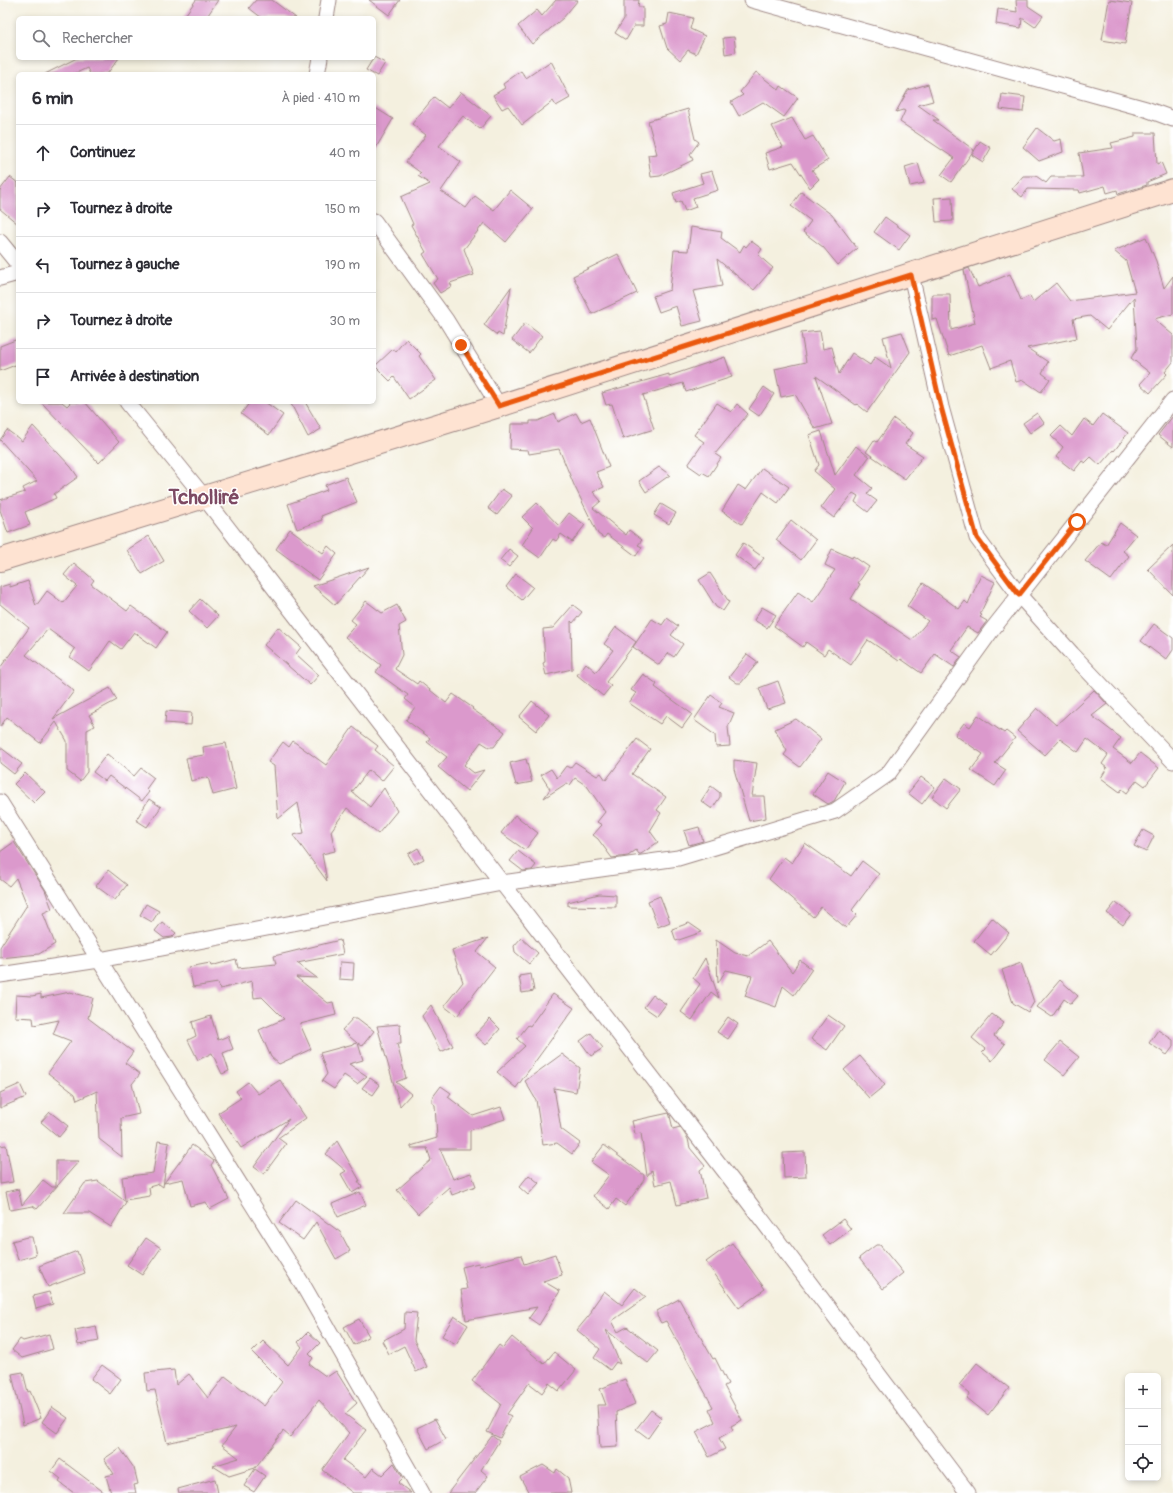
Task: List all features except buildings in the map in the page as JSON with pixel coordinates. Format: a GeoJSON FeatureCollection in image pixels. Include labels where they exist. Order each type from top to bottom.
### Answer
{"type":"FeatureCollection","features":[{"type":"Feature","properties":{"kind":"main road"},"geometry":{"type":"LineString","coordinates":[[0,560],[499,406],[1173,190]]}},
{"type":"Feature","properties":{"kind":"street"},"geometry":{"type":"LineString","coordinates":[[326,16],[329,0]]}},
{"type":"Feature","properties":{"kind":"street"},"geometry":{"type":"LineString","coordinates":[[752,0],[1146,109],[1173,119]]}},
{"type":"Feature","properties":{"kind":"street"},"geometry":{"type":"LineString","coordinates":[[317,72],[320,60]]}},
{"type":"Feature","properties":{"kind":"street"},"geometry":{"type":"LineString","coordinates":[[376,224],[446,320],[499,406]]}},
{"type":"Feature","properties":{"kind":"street"},"geometry":{"type":"LineString","coordinates":[[0,242],[16,262]]}},
{"type":"Feature","properties":{"kind":"street"},"geometry":{"type":"LineString","coordinates":[[0,278],[16,274]]}},
{"type":"Feature","properties":{"kind":"street"},"geometry":{"type":"LineString","coordinates":[[911,275],[941,407],[977,538],[1019,595],[1072,654],[1173,761]]}},
{"type":"Feature","properties":{"kind":"street"},"geometry":{"type":"LineString","coordinates":[[0,975],[99,960],[502,884],[678,858],[835,811],[888,774],[991,631],[1173,400]]}},
{"type":"Feature","properties":{"kind":"street"},"geometry":{"type":"LineString","coordinates":[[130,404],[204,497],[752,1206],[968,1493]]}},
{"type":"Feature","properties":{"kind":"street"},"geometry":{"type":"LineString","coordinates":[[0,802],[303,1285],[422,1493]]}},
{"type":"Feature","properties":{"kind":"district","name":"Tcholliré"},"geometry":{"type":"Point","coordinates":[204,497]}},
{"type":"Feature","properties":{"kind":"route"},"geometry":{"type":"LineString","coordinates":[[461,345],[499,406],[911,275],[941,407],[977,538],[1019,595],[1077,522]]}}]}
